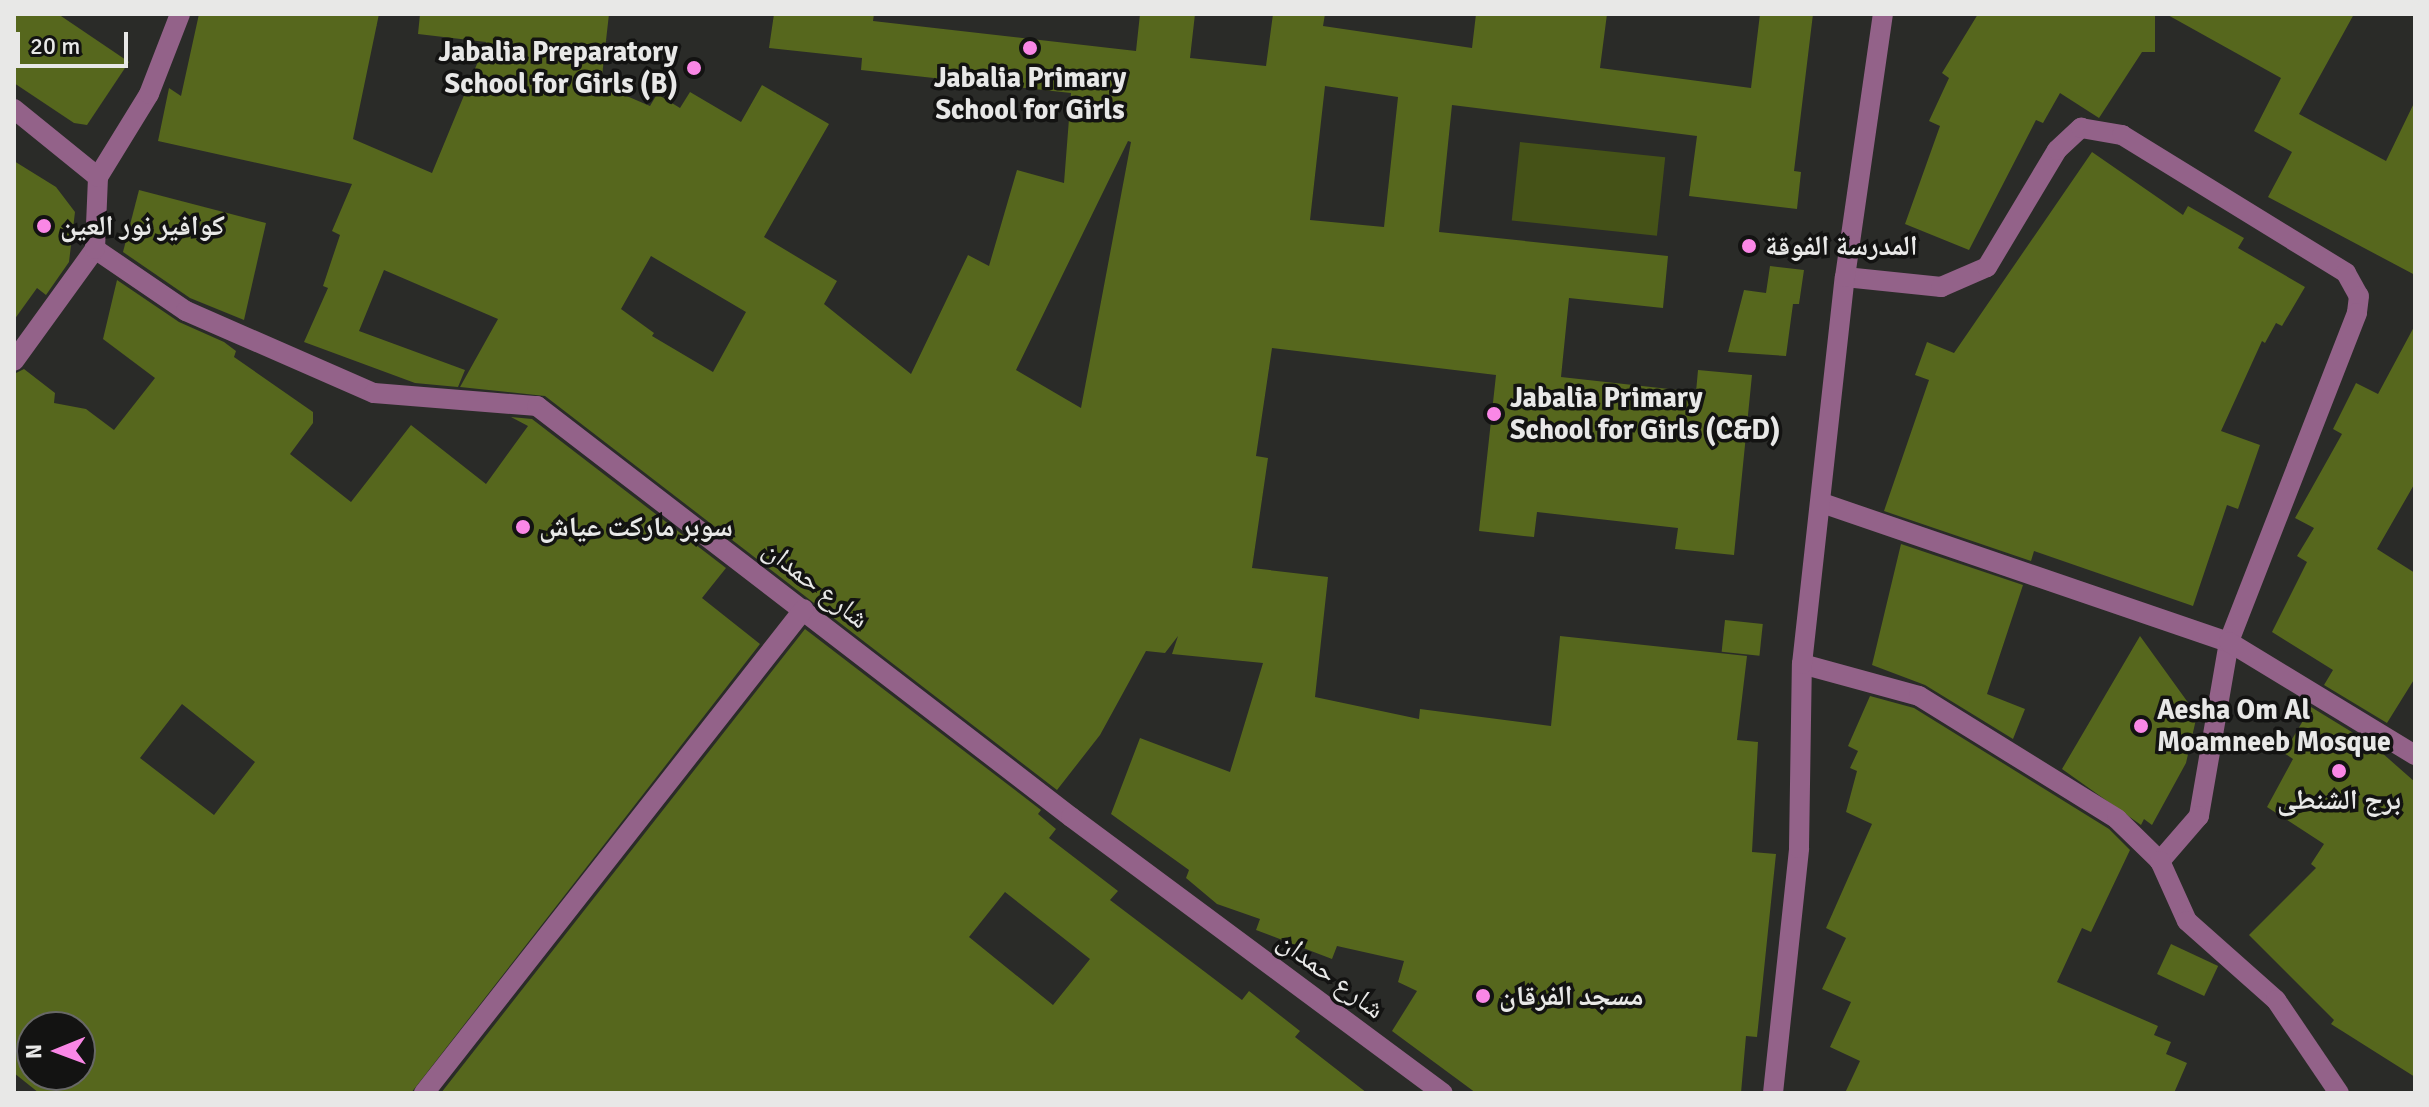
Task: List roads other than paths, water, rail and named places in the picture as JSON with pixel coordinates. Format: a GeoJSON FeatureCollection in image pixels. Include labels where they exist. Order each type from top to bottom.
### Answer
{"type":"FeatureCollection","features":[{"type":"Feature","properties":{"kind":"street"},"geometry":{"type":"LineString","coordinates":[[14,361],[95,249],[98,177],[149,94],[180,14]]}},
{"type":"Feature","properties":{"kind":"street"},"geometry":{"type":"LineString","coordinates":[[1773,1093],[1799,848],[1802,664],[1845,277],[1883,14]]}},
{"type":"Feature","properties":{"kind":"street"},"geometry":{"type":"LineString","coordinates":[[14,109],[98,177]]}},
{"type":"Feature","properties":{"kind":"street"},"geometry":{"type":"LineString","coordinates":[[1845,277],[1941,287],[1987,267],[2057,150],[2081,128],[2122,135],[2346,273],[2359,296],[2357,313],[2229,642],[2199,816],[2160,861]]}},
{"type":"Feature","properties":{"kind":"street","name":"شارع حمدان"},"geometry":{"type":"LineString","coordinates":[[95,249],[186,311],[374,393],[537,406],[1071,817],[1443,1093]]}},
{"type":"Feature","properties":{"kind":"street"},"geometry":{"type":"LineString","coordinates":[[1822,503],[2229,642],[2415,755]]}},
{"type":"Feature","properties":{"kind":"street"},"geometry":{"type":"LineString","coordinates":[[424,1093],[804,609]]}},
{"type":"Feature","properties":{"kind":"street"},"geometry":{"type":"LineString","coordinates":[[1802,664],[1919,696],[2117,819],[2160,861],[2187,921],[2276,1000],[2339,1093]]}},
{"type":"Feature","properties":{"kind":"place","name":"Jabalia Primary School for Girls"},"geometry":{"type":"Point","coordinates":[1030,48]}},
{"type":"Feature","properties":{"kind":"place","name":"Jabalia Preparatory School for Girls (B)"},"geometry":{"type":"Point","coordinates":[694,68]}},
{"type":"Feature","properties":{"kind":"place","name":"كوافير نور العين"},"geometry":{"type":"Point","coordinates":[44,226]}},
{"type":"Feature","properties":{"kind":"place","name":"المدرسة الفوقة"},"geometry":{"type":"Point","coordinates":[1749,246]}},
{"type":"Feature","properties":{"kind":"place","name":"Jabalia Primary School for Girls (C&D)"},"geometry":{"type":"Point","coordinates":[1494,414]}},
{"type":"Feature","properties":{"kind":"place","name":"سوبر ماركت عياش"},"geometry":{"type":"Point","coordinates":[523,527]}},
{"type":"Feature","properties":{"kind":"place","name":"Aesha Om Al Moamneeb Mosque"},"geometry":{"type":"Point","coordinates":[2141,726]}},
{"type":"Feature","properties":{"kind":"place","name":"برج الشنطى"},"geometry":{"type":"Point","coordinates":[2339,771]}},
{"type":"Feature","properties":{"kind":"place","name":"مسجد الفرقان"},"geometry":{"type":"Point","coordinates":[1483,996]}}]}
